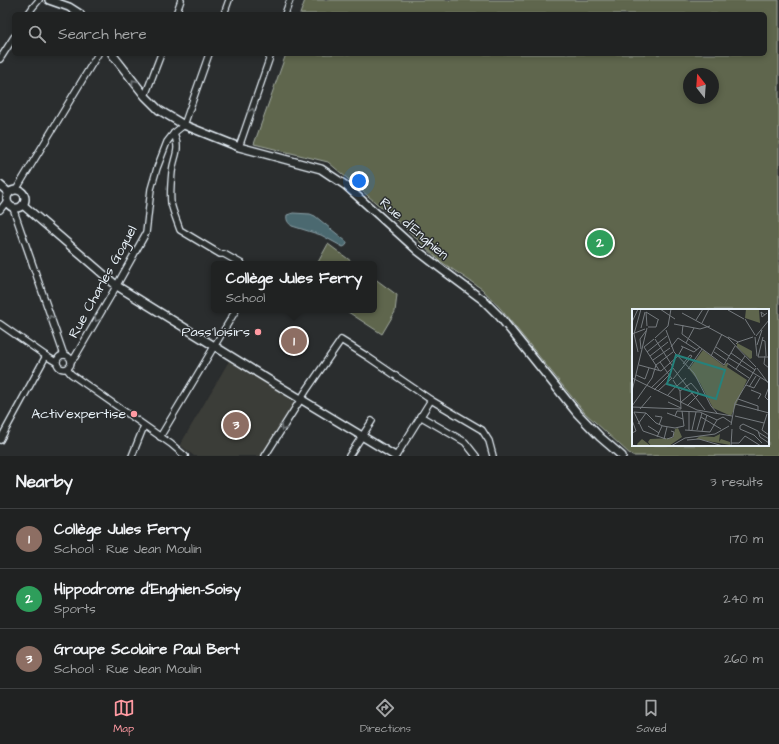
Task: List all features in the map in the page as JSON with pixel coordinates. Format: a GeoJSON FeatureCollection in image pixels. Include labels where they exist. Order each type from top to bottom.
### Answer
{"type":"FeatureCollection","features":[{"type":"Feature","properties":{"kind":"street"},"geometry":{"type":"LineString","coordinates":[[29,12],[39,0]]}},
{"type":"Feature","properties":{"kind":"street"},"geometry":{"type":"LineString","coordinates":[[49,0],[69,7],[77,12]]}},
{"type":"Feature","properties":{"kind":"street"},"geometry":{"type":"LineString","coordinates":[[177,12],[181,0]]}},
{"type":"Feature","properties":{"kind":"street"},"geometry":{"type":"LineString","coordinates":[[225,12],[229,0]]}},
{"type":"Feature","properties":{"kind":"street"},"geometry":{"type":"LineString","coordinates":[[287,12],[290,0]]}},
{"type":"Feature","properties":{"kind":"street"},"geometry":{"type":"LineString","coordinates":[[0,60],[12,40]]}},
{"type":"Feature","properties":{"kind":"street"},"geometry":{"type":"LineString","coordinates":[[0,210],[97,56]]}},
{"type":"Feature","properties":{"kind":"street","name":"Rue d'Enghien"},"geometry":{"type":"LineString","coordinates":[[114,56],[145,96],[159,110],[184,125],[239,147],[321,169],[345,185],[418,251],[483,300],[500,317],[577,413],[600,437],[622,456]]}},
{"type":"Feature","properties":{"kind":"street"},"geometry":{"type":"LineString","coordinates":[[145,96],[160,56]]}},
{"type":"Feature","properties":{"kind":"street"},"geometry":{"type":"LineString","coordinates":[[184,125],[208,56]]}},
{"type":"Feature","properties":{"kind":"street"},"geometry":{"type":"LineString","coordinates":[[239,147],[271,56]]}},
{"type":"Feature","properties":{"kind":"street","name":"Rue Charles Goguel"},"geometry":{"type":"LineString","coordinates":[[71,361],[117,286],[146,233],[151,189],[157,168],[167,142],[174,133],[184,125]]}},
{"type":"Feature","properties":{"kind":"street"},"geometry":{"type":"LineString","coordinates":[[174,133],[178,149],[172,170],[171,203],[180,230],[220,254],[224,254],[237,261]]}},
{"type":"Feature","properties":{"kind":"street"},"geometry":{"type":"LineString","coordinates":[[0,185],[12,192],[22,192],[25,196],[23,205],[18,208],[13,208]]}},
{"type":"Feature","properties":{"kind":"street"},"geometry":{"type":"LineString","coordinates":[[7,201],[13,208],[64,355],[69,357],[71,361],[68,369]]}},
{"type":"Feature","properties":{"kind":"street"},"geometry":{"type":"LineString","coordinates":[[23,205],[117,286],[395,456],[431,400]]}},
{"type":"Feature","properties":{"kind":"street"},"geometry":{"type":"LineString","coordinates":[[160,437],[234,313]]}},
{"type":"Feature","properties":{"kind":"street"},"geometry":{"type":"LineString","coordinates":[[0,324],[56,362],[57,366],[61,369],[68,369]]}},
{"type":"Feature","properties":{"kind":"street"},"geometry":{"type":"LineString","coordinates":[[265,456],[341,340],[431,400],[482,430],[489,441],[493,456]]}},
{"type":"Feature","properties":{"kind":"street"},"geometry":{"type":"LineString","coordinates":[[56,362],[58,358],[64,355]]}},
{"type":"Feature","properties":{"kind":"street"},"geometry":{"type":"LineString","coordinates":[[0,440],[46,356]]}},
{"type":"Feature","properties":{"kind":"street"},"geometry":{"type":"LineString","coordinates":[[68,369],[71,374],[171,444],[185,456]]}},
{"type":"Feature","properties":{"kind":"street"},"geometry":{"type":"LineString","coordinates":[[420,416],[465,442],[476,456]]}},
{"type":"Feature","properties":{"kind":"street"},"geometry":{"type":"LineString","coordinates":[[349,456],[372,421]]}},
{"type":"Feature","properties":{"kind":"street"},"geometry":{"type":"LineString","coordinates":[[132,456],[144,426]]}},
{"type":"Feature","properties":{"kind":"shaded area"},"geometry":{"type":"Polygon","coordinates":[[[229,361],[292,399],[294,404],[261,456],[194,456],[180,445],[229,361]]]}},
{"type":"Feature","properties":{"kind":"green space"},"geometry":{"type":"Polygon","coordinates":[[[305,0],[779,0],[779,456],[632,456],[584,412],[500,308],[482,289],[440,261],[402,225],[328,162],[254,144],[285,56],[767,56],[767,12],[301,12],[305,0]]]}},
{"type":"Feature","properties":{"kind":"green space"},"geometry":{"type":"Polygon","coordinates":[[[328,244],[351,261],[319,261],[328,244]]]}},
{"type":"Feature","properties":{"kind":"green space"},"geometry":{"type":"Polygon","coordinates":[[[377,280],[397,295],[395,312],[382,334],[350,313],[377,313],[377,280]]]}},
{"type":"Feature","properties":{"kind":"water"},"geometry":{"type":"Polygon","coordinates":[[[293,213],[310,214],[315,216],[347,242],[347,245],[343,247],[321,235],[292,226],[289,224],[287,215],[293,213]]]}},
{"type":"Feature","properties":{"kind":"place","name":"Hippodrome d'Enghien-Soisy"},"geometry":{"type":"Point","coordinates":[600,243]}},
{"type":"Feature","properties":{"kind":"place","name":"Pass’loisirs"},"geometry":{"type":"Point","coordinates":[258,332]}},
{"type":"Feature","properties":{"kind":"place","name":"Collège Jules Ferry"},"geometry":{"type":"Point","coordinates":[294,341]}},
{"type":"Feature","properties":{"kind":"place","name":"Activ'expertise"},"geometry":{"type":"Point","coordinates":[134,414]}},
{"type":"Feature","properties":{"kind":"place","name":"Groupe Scolaire Paul Bert"},"geometry":{"type":"Point","coordinates":[236,425]}}]}
